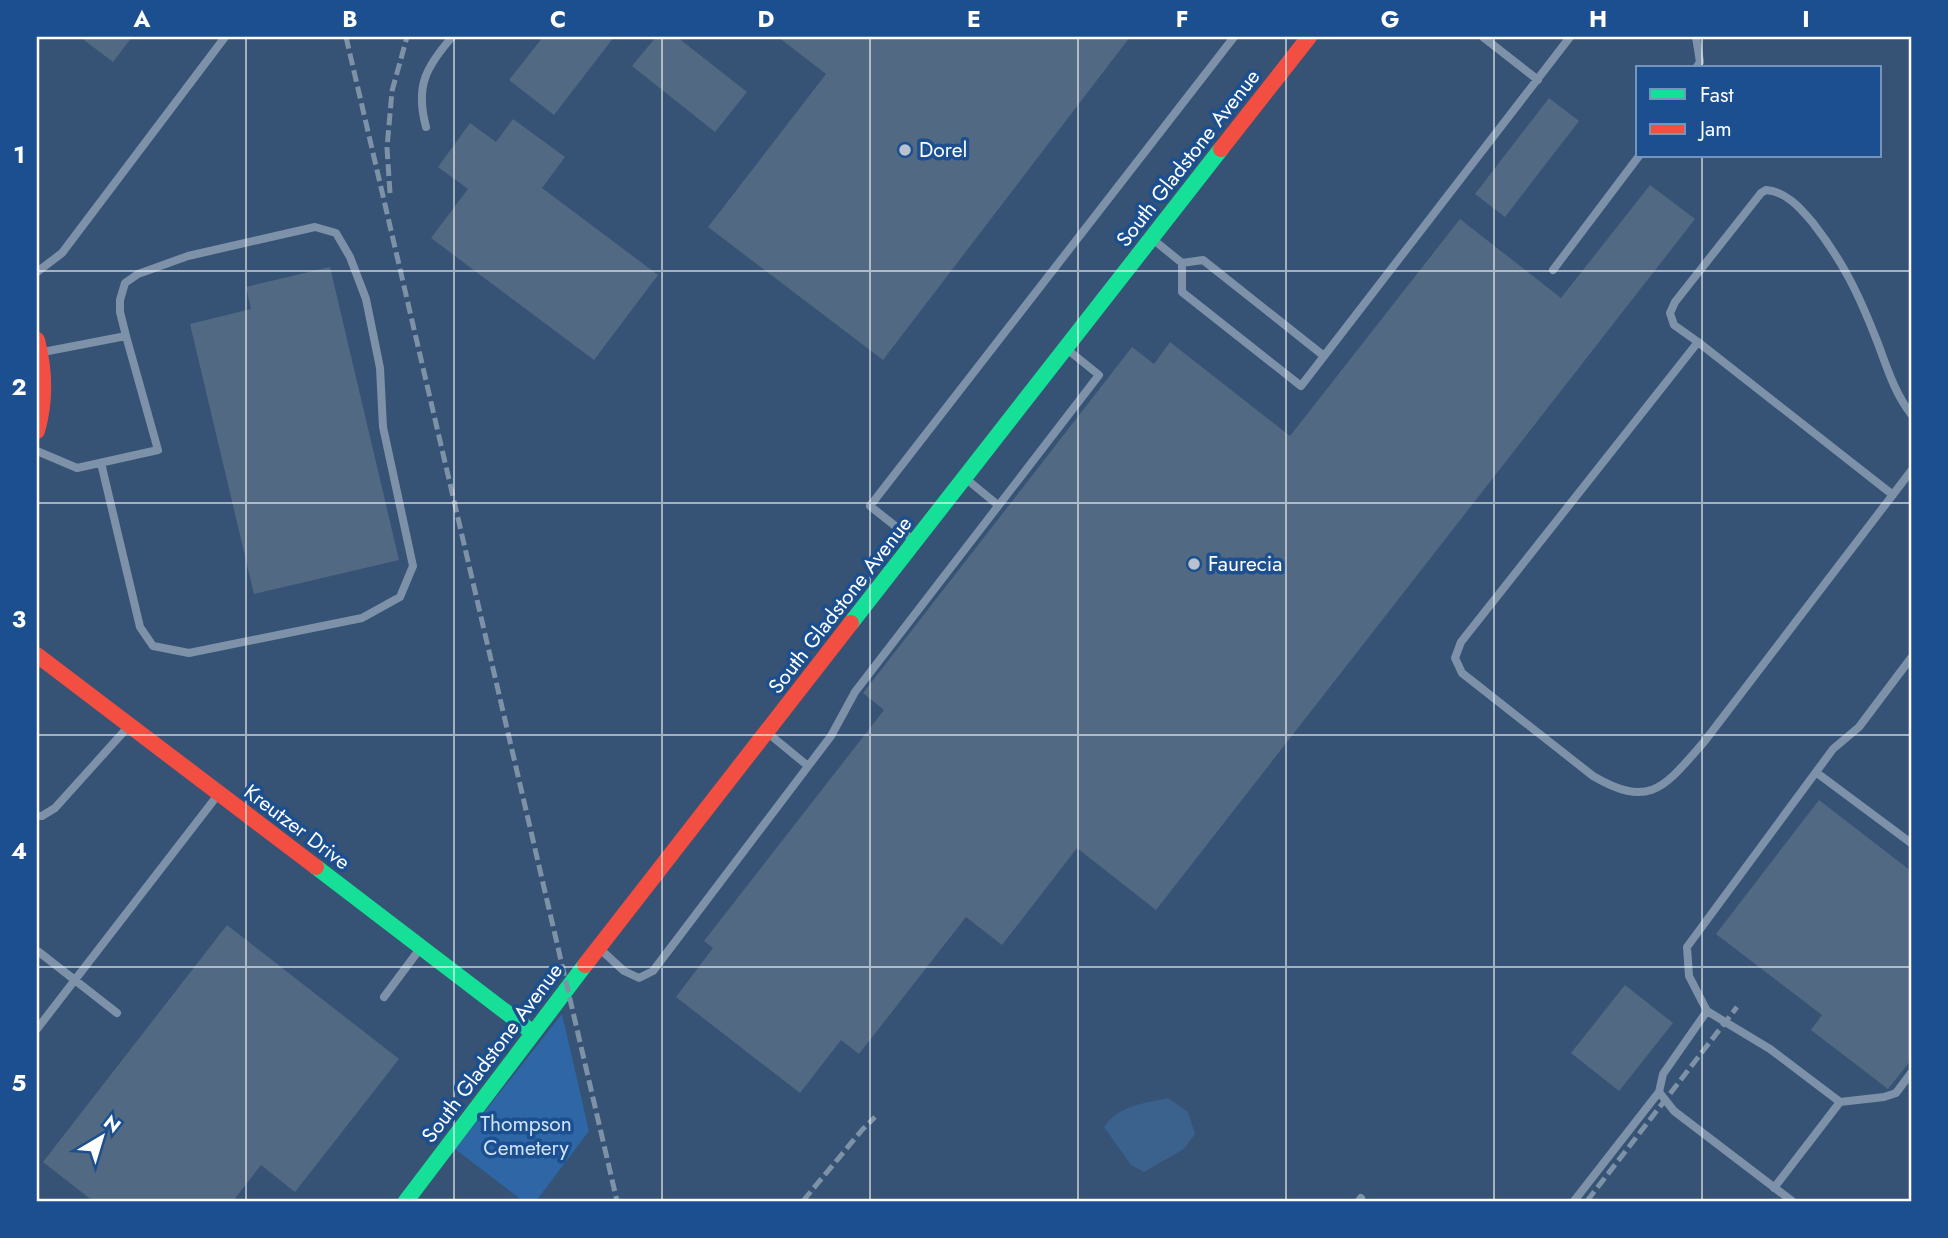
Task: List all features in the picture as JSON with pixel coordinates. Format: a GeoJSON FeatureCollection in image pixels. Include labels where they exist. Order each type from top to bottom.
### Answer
{"type":"FeatureCollection","features":[{"type":"Feature","properties":{"kind":"street","name":"South Gladstone Avenue"},"geometry":{"type":"LineString","coordinates":[[406,1201],[532,1032],[1309,37]]}},
{"type":"Feature","properties":{"kind":"street"},"geometry":{"type":"LineString","coordinates":[[37,431],[41,420],[44,388],[39,346]]}},
{"type":"Feature","properties":{"kind":"street","name":"Kreutzer Drive"},"geometry":{"type":"LineString","coordinates":[[39,662],[129,726],[532,1032]]}},
{"type":"Feature","properties":{"kind":"lane"},"geometry":{"type":"LineString","coordinates":[[37,272],[62,253],[225,37]]}},
{"type":"Feature","properties":{"kind":"lane"},"geometry":{"type":"LineString","coordinates":[[426,127],[421,109],[425,74],[452,37]]}},
{"type":"Feature","properties":{"kind":"lane"},"geometry":{"type":"LineString","coordinates":[[916,541],[870,506],[1234,37]]}},
{"type":"Feature","properties":{"kind":"lane"},"geometry":{"type":"LineString","coordinates":[[1483,37],[1538,80]]}},
{"type":"Feature","properties":{"kind":"lane"},"geometry":{"type":"LineString","coordinates":[[1182,263],[1182,292],[1301,386],[1570,37]]}},
{"type":"Feature","properties":{"kind":"lane"},"geometry":{"type":"LineString","coordinates":[[1696,37],[1700,62],[1697,66]]}},
{"type":"Feature","properties":{"kind":"lane"},"geometry":{"type":"LineString","coordinates":[[1553,271],[1638,158]]}},
{"type":"Feature","properties":{"kind":"lane"},"geometry":{"type":"LineString","coordinates":[[1893,495],[1674,325],[1670,313],[1675,302],[1761,193],[1775,190],[1783,195],[1804,213],[1836,252],[1849,274],[1895,389],[1911,414]]}},
{"type":"Feature","properties":{"kind":"lane"},"geometry":{"type":"LineString","coordinates":[[37,451],[77,468],[158,450],[120,312],[125,283],[138,274],[188,256],[315,228],[336,233],[350,257],[366,299],[380,368],[383,428],[413,566],[400,597],[362,618],[189,653],[153,646],[140,627],[101,463]]}},
{"type":"Feature","properties":{"kind":"lane"},"geometry":{"type":"LineString","coordinates":[[1152,239],[1182,263],[1203,260],[1324,356]]}},
{"type":"Feature","properties":{"kind":"lane"},"geometry":{"type":"LineString","coordinates":[[39,346],[126,336]]}},
{"type":"Feature","properties":{"kind":"lane"},"geometry":{"type":"LineString","coordinates":[[1698,342],[1461,642],[1455,658],[1462,673],[1593,775],[1613,787],[1636,793],[1654,789],[1669,781],[1704,742],[1911,471]]}},
{"type":"Feature","properties":{"kind":"lane"},"geometry":{"type":"LineString","coordinates":[[599,948],[624,971],[639,978],[653,971],[831,736],[855,691],[1098,375],[1066,348]]}},
{"type":"Feature","properties":{"kind":"lane"},"geometry":{"type":"LineString","coordinates":[[965,478],[998,505]]}},
{"type":"Feature","properties":{"kind":"lane"},"geometry":{"type":"LineString","coordinates":[[1911,658],[1859,727],[1833,749],[1687,947],[1689,976],[1707,1011],[1770,1049],[1840,1102],[1896,1093],[1911,1073]]}},
{"type":"Feature","properties":{"kind":"lane"},"geometry":{"type":"LineString","coordinates":[[37,816],[55,808],[129,726]]}},
{"type":"Feature","properties":{"kind":"lane"},"geometry":{"type":"LineString","coordinates":[[767,733],[808,766]]}},
{"type":"Feature","properties":{"kind":"lane"},"geometry":{"type":"LineString","coordinates":[[1816,773],[1911,844]]}},
{"type":"Feature","properties":{"kind":"lane"},"geometry":{"type":"LineString","coordinates":[[37,1029],[219,794]]}},
{"type":"Feature","properties":{"kind":"lane"},"geometry":{"type":"LineString","coordinates":[[384,997],[421,947]]}},
{"type":"Feature","properties":{"kind":"lane"},"geometry":{"type":"LineString","coordinates":[[38,952],[117,1013]]}},
{"type":"Feature","properties":{"kind":"lane"},"geometry":{"type":"LineString","coordinates":[[1574,1201],[1659,1092],[1663,1074],[1707,1011]]}},
{"type":"Feature","properties":{"kind":"lane"},"geometry":{"type":"LineString","coordinates":[[1659,1092],[1674,1111],[1792,1201]]}},
{"type":"Feature","properties":{"kind":"lane"},"geometry":{"type":"LineString","coordinates":[[1774,1188],[1840,1102]]}},
{"type":"Feature","properties":{"kind":"green space","name":"Thompson Cemetery"},"geometry":{"type":"Polygon","coordinates":[[[562,1014],[589,1131],[536,1201],[523,1201],[455,1149],[562,1014]]]}},
{"type":"Feature","properties":{"kind":"shaded area"},"geometry":{"type":"Polygon","coordinates":[[[1168,1098],[1188,1112],[1195,1134],[1184,1149],[1144,1172],[1131,1165],[1104,1127],[1116,1114],[1124,1110],[1168,1098]]]}},
{"type":"Feature","properties":{"kind":"building"},"geometry":{"type":"Polygon","coordinates":[[[80,37],[132,37],[113,62],[80,37]]]}},
{"type":"Feature","properties":{"kind":"building"},"geometry":{"type":"Polygon","coordinates":[[[543,37],[614,37],[554,115],[509,80],[543,37]]]}},
{"type":"Feature","properties":{"kind":"building"},"geometry":{"type":"Polygon","coordinates":[[[656,37],[677,37],[747,92],[715,132],[632,66],[656,37]]]}},
{"type":"Feature","properties":{"kind":"building","name":"Dorel"},"geometry":{"type":"Polygon","coordinates":[[[778,37],[1130,37],[883,360],[708,227],[826,74],[778,37]]]}},
{"type":"Feature","properties":{"kind":"building"},"geometry":{"type":"Polygon","coordinates":[[[1549,98],[1579,121],[1505,217],[1475,194],[1549,98]]]}},
{"type":"Feature","properties":{"kind":"building"},"geometry":{"type":"Polygon","coordinates":[[[513,119],[565,157],[542,188],[658,275],[594,360],[431,238],[468,189],[438,167],[470,123],[496,142],[513,119]]]}},
{"type":"Feature","properties":{"kind":"building","name":"Faurecia"},"geometry":{"type":"Polygon","coordinates":[[[1650,185],[1695,219],[1156,910],[1077,848],[1002,945],[966,917],[859,1054],[841,1040],[800,1093],[676,997],[713,948],[704,941],[884,710],[863,693],[1132,347],[1154,364],[1170,342],[1290,436],[1460,219],[1561,298],[1650,185]]]}},
{"type":"Feature","properties":{"kind":"building"},"geometry":{"type":"Polygon","coordinates":[[[330,267],[399,560],[254,594],[190,324],[251,309],[246,287],[330,267]]]}},
{"type":"Feature","properties":{"kind":"building"},"geometry":{"type":"Polygon","coordinates":[[[1819,800],[1911,871],[1911,1060],[1888,1089],[1811,1030],[1822,1015],[1716,934],[1819,800]]]}},
{"type":"Feature","properties":{"kind":"building"},"geometry":{"type":"Polygon","coordinates":[[[227,925],[399,1059],[295,1192],[261,1165],[233,1201],[93,1201],[43,1162],[227,925]]]}},
{"type":"Feature","properties":{"kind":"building"},"geometry":{"type":"Polygon","coordinates":[[[1625,985],[1673,1023],[1619,1091],[1571,1053],[1625,985]]]}},
{"type":"Feature","properties":{"kind":"railway"},"geometry":{"type":"LineString","coordinates":[[346,37],[617,1201]]}},
{"type":"Feature","properties":{"kind":"railway"},"geometry":{"type":"LineString","coordinates":[[390,193],[387,148],[392,91],[407,37]]}},
{"type":"Feature","properties":{"kind":"railway"},"geometry":{"type":"LineString","coordinates":[[1587,1201],[1737,1007]]}},
{"type":"Feature","properties":{"kind":"railway"},"geometry":{"type":"LineString","coordinates":[[803,1201],[875,1117]]}},
{"type":"Feature","properties":{"kind":"traffic: fast"},"geometry":{"type":"LineString","coordinates":[[851,623],[1221,149]]}},
{"type":"Feature","properties":{"kind":"traffic: fast"},"geometry":{"type":"LineString","coordinates":[[316,867],[532,1032]]}},
{"type":"Feature","properties":{"kind":"traffic: fast"},"geometry":{"type":"LineString","coordinates":[[406,1201],[585,965]]}},
{"type":"Feature","properties":{"kind":"traffic: jam"},"geometry":{"type":"LineString","coordinates":[[1221,149],[1309,37]]}},
{"type":"Feature","properties":{"kind":"traffic: jam"},"geometry":{"type":"LineString","coordinates":[[37,340],[43,386],[37,431]]}},
{"type":"Feature","properties":{"kind":"traffic: jam"},"geometry":{"type":"LineString","coordinates":[[585,965],[851,623]]}},
{"type":"Feature","properties":{"kind":"traffic: jam"},"geometry":{"type":"LineString","coordinates":[[37,655],[316,867]]}},
{"type":"Feature","properties":{"kind":"place","name":"Dorel"},"geometry":{"type":"Point","coordinates":[905,150]}},
{"type":"Feature","properties":{"kind":"place","name":"Faurecia"},"geometry":{"type":"Point","coordinates":[1194,564]}}]}
